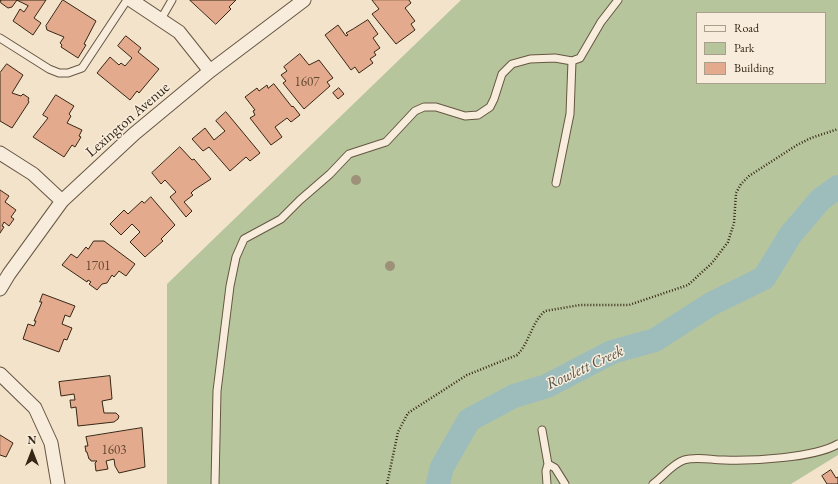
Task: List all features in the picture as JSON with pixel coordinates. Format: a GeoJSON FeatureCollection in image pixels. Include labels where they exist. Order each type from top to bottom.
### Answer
{"type":"FeatureCollection","features":[{"type":"Feature","properties":{"kind":"street"},"geometry":{"type":"LineString","coordinates":[[131,0],[179,32],[210,71]]}},
{"type":"Feature","properties":{"kind":"street","name":"Lexington Avenue"},"geometry":{"type":"LineString","coordinates":[[0,290],[9,274],[62,200],[134,134],[210,71],[304,0]]}},
{"type":"Feature","properties":{"kind":"street"},"geometry":{"type":"LineString","coordinates":[[0,153],[33,174],[62,200]]}},
{"type":"Feature","properties":{"kind":"street"},"geometry":{"type":"LineString","coordinates":[[0,374],[35,408],[51,443],[58,484]]}},
{"type":"Feature","properties":{"kind":"lane"},"geometry":{"type":"LineString","coordinates":[[0,38],[49,69],[59,74],[68,74],[82,68],[127,0]]}},
{"type":"Feature","properties":{"kind":"lane"},"geometry":{"type":"LineString","coordinates":[[160,19],[172,0]]}},
{"type":"Feature","properties":{"kind":"lane"},"geometry":{"type":"LineString","coordinates":[[214,484],[217,391],[230,286],[236,257],[244,239],[281,219],[350,154],[386,142],[415,111],[424,107],[436,107],[465,116],[478,115],[490,107],[502,74],[512,64],[538,58],[555,58],[572,61],[577,60],[584,54],[601,22],[618,0]]}},
{"type":"Feature","properties":{"kind":"lane"},"geometry":{"type":"LineString","coordinates":[[556,183],[570,114],[572,61]]}},
{"type":"Feature","properties":{"kind":"lane"},"geometry":{"type":"LineString","coordinates":[[542,430],[548,464],[546,471],[547,484]]}},
{"type":"Feature","properties":{"kind":"lane"},"geometry":{"type":"LineString","coordinates":[[653,484],[677,463],[688,459],[740,460],[784,456],[819,452],[838,444]]}},
{"type":"Feature","properties":{"kind":"lane"},"geometry":{"type":"LineString","coordinates":[[548,464],[555,468],[565,484]]}},
{"type":"Feature","properties":{"kind":"path"},"geometry":{"type":"LineString","coordinates":[[387,484],[398,432],[402,422],[413,409],[466,375],[517,354],[523,349],[535,322],[545,311],[580,305],[628,305],[688,285],[712,263],[728,242],[734,223],[736,193],[745,180],[797,145],[811,138],[838,129]]}},
{"type":"Feature","properties":{"kind":"green space"},"geometry":{"type":"Polygon","coordinates":[[[461,0],[838,0],[838,455],[791,484],[167,484],[167,284],[461,0]]]}},
{"type":"Feature","properties":{"kind":"building"},"geometry":{"type":"Polygon","coordinates":[[[1,0],[17,0],[12,7],[8,8],[1,3],[1,0]]]}},
{"type":"Feature","properties":{"kind":"building"},"geometry":{"type":"Polygon","coordinates":[[[17,0],[46,0],[34,18],[41,23],[33,35],[13,21],[20,9],[24,12],[28,6],[17,0]]]}},
{"type":"Feature","properties":{"kind":"building"},"geometry":{"type":"Polygon","coordinates":[[[63,0],[96,21],[84,44],[86,45],[78,58],[61,47],[62,45],[60,43],[64,37],[47,30],[46,26],[63,0]]]}},
{"type":"Feature","properties":{"kind":"building"},"geometry":{"type":"Polygon","coordinates":[[[190,0],[236,0],[229,7],[231,9],[216,24],[190,0]]]}},
{"type":"Feature","properties":{"kind":"building"},"geometry":{"type":"Polygon","coordinates":[[[372,0],[409,0],[411,3],[405,8],[415,21],[411,24],[415,30],[396,44],[372,14],[379,9],[372,0]]]}},
{"type":"Feature","properties":{"kind":"building"},"geometry":{"type":"Polygon","coordinates":[[[368,20],[378,34],[373,38],[380,48],[374,52],[376,55],[370,59],[373,63],[359,73],[355,67],[351,70],[325,35],[338,25],[346,36],[348,35],[346,33],[368,20]]]}},
{"type":"Feature","properties":{"kind":"building"},"geometry":{"type":"Polygon","coordinates":[[[126,36],[141,48],[138,52],[159,69],[139,93],[137,91],[130,100],[97,73],[110,57],[119,65],[121,63],[125,66],[132,58],[118,46],[126,36]]]}},
{"type":"Feature","properties":{"kind":"building"},"geometry":{"type":"Polygon","coordinates":[[[300,54],[309,65],[319,60],[333,78],[327,82],[330,86],[304,109],[283,83],[286,81],[281,75],[287,71],[284,67],[300,54]]]}},
{"type":"Feature","properties":{"kind":"building"},"geometry":{"type":"Polygon","coordinates":[[[7,64],[23,75],[12,93],[21,96],[23,94],[29,98],[29,102],[12,128],[0,121],[0,73],[7,64]]]}},
{"type":"Feature","properties":{"kind":"building"},"geometry":{"type":"Polygon","coordinates":[[[274,84],[300,115],[291,122],[287,118],[275,127],[282,137],[271,145],[250,118],[255,115],[253,111],[255,110],[245,97],[257,88],[259,91],[267,85],[268,88],[274,84]]]}},
{"type":"Feature","properties":{"kind":"building"},"geometry":{"type":"Polygon","coordinates":[[[339,88],[344,94],[338,99],[333,93],[339,88]]]}},
{"type":"Feature","properties":{"kind":"building"},"geometry":{"type":"Polygon","coordinates":[[[56,95],[74,106],[69,114],[71,116],[67,123],[82,130],[79,136],[81,137],[75,147],[72,145],[64,157],[33,137],[48,118],[43,115],[56,95]]]}},
{"type":"Feature","properties":{"kind":"building"},"geometry":{"type":"Polygon","coordinates":[[[226,112],[260,153],[250,161],[246,157],[230,171],[209,147],[203,151],[192,139],[205,128],[214,140],[225,131],[216,121],[226,112]]]}},
{"type":"Feature","properties":{"kind":"building"},"geometry":{"type":"Polygon","coordinates":[[[180,147],[192,160],[194,159],[211,179],[194,190],[191,193],[193,195],[184,202],[192,211],[186,217],[170,197],[176,192],[165,180],[161,184],[152,173],[180,147]]]}},
{"type":"Feature","properties":{"kind":"building"},"geometry":{"type":"Polygon","coordinates":[[[0,190],[9,196],[5,202],[16,210],[11,217],[14,219],[9,226],[4,222],[2,226],[4,227],[0,233],[0,190]]]}},
{"type":"Feature","properties":{"kind":"building"},"geometry":{"type":"Polygon","coordinates":[[[151,197],[175,225],[161,239],[163,241],[145,257],[130,242],[140,232],[132,224],[121,235],[110,224],[124,210],[128,214],[142,201],[144,203],[151,197]]]}},
{"type":"Feature","properties":{"kind":"building"},"geometry":{"type":"Polygon","coordinates":[[[94,241],[104,241],[135,264],[126,276],[119,271],[114,277],[112,275],[107,283],[102,284],[97,290],[89,284],[91,282],[88,280],[87,282],[62,265],[71,254],[77,258],[86,247],[88,249],[94,241]]]}},
{"type":"Feature","properties":{"kind":"building"},"geometry":{"type":"Polygon","coordinates":[[[43,294],[75,306],[70,317],[65,315],[62,324],[72,328],[67,340],[64,339],[59,352],[23,339],[28,324],[34,326],[36,321],[34,321],[42,302],[40,302],[43,294]]]}},
{"type":"Feature","properties":{"kind":"building"},"geometry":{"type":"Polygon","coordinates":[[[110,376],[112,399],[102,401],[104,413],[116,413],[119,416],[118,419],[114,422],[78,426],[76,407],[71,408],[70,400],[75,400],[74,394],[61,396],[59,382],[110,376]]]}},
{"type":"Feature","properties":{"kind":"building"},"geometry":{"type":"Polygon","coordinates":[[[142,428],[145,467],[119,473],[115,466],[114,459],[106,461],[108,469],[96,471],[95,463],[97,461],[91,461],[86,452],[85,446],[88,446],[86,437],[142,428]]]}},
{"type":"Feature","properties":{"kind":"building"},"geometry":{"type":"Polygon","coordinates":[[[0,435],[13,443],[6,457],[0,455],[0,435]]]}},
{"type":"Feature","properties":{"kind":"building"},"geometry":{"type":"Polygon","coordinates":[[[831,470],[836,478],[838,477],[838,484],[827,484],[822,476],[831,470]]]}},
{"type":"Feature","properties":{"kind":"waterway","name":"Rowlett Creek"},"geometry":{"type":"LineString","coordinates":[[438,484],[442,467],[469,420],[514,396],[547,386],[612,352],[655,340],[711,304],[764,278],[791,234],[821,199],[838,187]]}}]}
